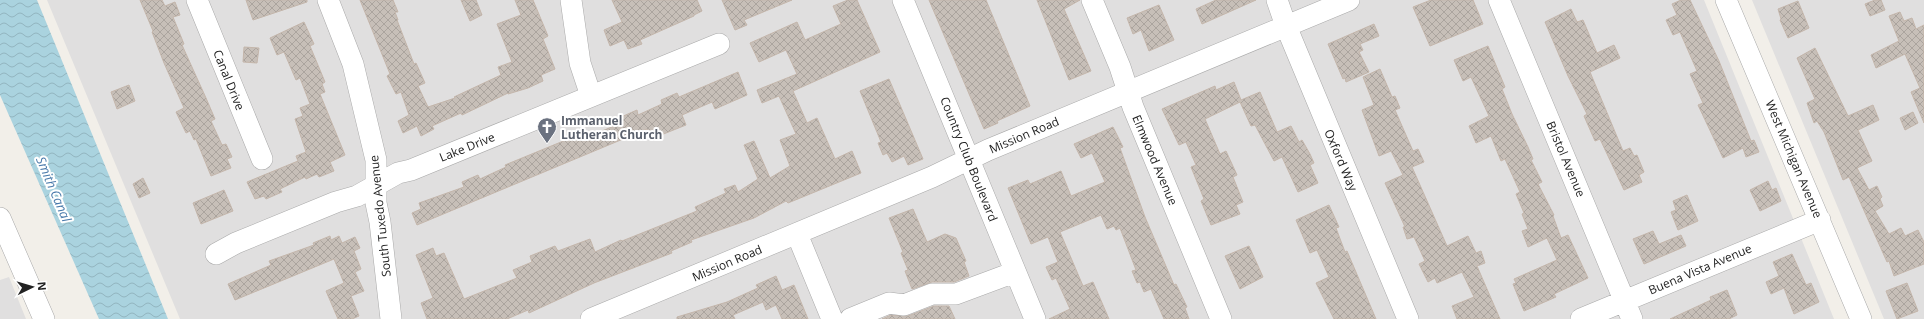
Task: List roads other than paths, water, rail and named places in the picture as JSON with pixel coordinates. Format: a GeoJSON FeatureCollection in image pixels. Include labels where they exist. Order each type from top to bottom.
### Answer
{"type":"FeatureCollection","features":[{"type":"Feature","properties":{"kind":"street","name":"Canal Drive"},"geometry":{"type":"LineString","coordinates":[[197,0],[262,159]]}},
{"type":"Feature","properties":{"kind":"street","name":"South Tuxedo Avenue"},"geometry":{"type":"LineString","coordinates":[[328,0],[354,64],[376,160],[376,203],[380,222],[391,319]]}},
{"type":"Feature","properties":{"kind":"street"},"geometry":{"type":"LineString","coordinates":[[570,0],[580,63],[591,96]]}},
{"type":"Feature","properties":{"kind":"street","name":"Country Club Boulevard"},"geometry":{"type":"LineString","coordinates":[[903,0],[1035,319]]}},
{"type":"Feature","properties":{"kind":"street","name":"Elmwood Avenue"},"geometry":{"type":"LineString","coordinates":[[1092,0],[1120,67],[1133,108],[1221,319]]}},
{"type":"Feature","properties":{"kind":"street","name":"Oxford Way"},"geometry":{"type":"LineString","coordinates":[[1277,0],[1286,26],[1408,319]]}},
{"type":"Feature","properties":{"kind":"street","name":"Mission Road"},"geometry":{"type":"LineString","coordinates":[[601,317],[932,177],[969,159],[1349,0]]}},
{"type":"Feature","properties":{"kind":"street","name":"Bristol Avenue"},"geometry":{"type":"LineString","coordinates":[[1499,0],[1628,310]]}},
{"type":"Feature","properties":{"kind":"street","name":"West Michigan Avenue"},"geometry":{"type":"LineString","coordinates":[[1726,0],[1861,319]]}},
{"type":"Feature","properties":{"kind":"street","name":"Lake Drive"},"geometry":{"type":"LineString","coordinates":[[216,254],[236,243],[322,207],[357,196],[398,173],[411,170],[719,44]]}},
{"type":"Feature","properties":{"kind":"street"},"geometry":{"type":"LineString","coordinates":[[0,218],[7,256],[44,319]]}},
{"type":"Feature","properties":{"kind":"street","name":"Buena Vista Avenue"},"geometry":{"type":"LineString","coordinates":[[1581,319],[1628,310],[1820,220]]}},
{"type":"Feature","properties":{"kind":"street"},"geometry":{"type":"LineString","coordinates":[[796,234],[832,319]]}},
{"type":"Feature","properties":{"kind":"street"},"geometry":{"type":"LineString","coordinates":[[850,319],[889,303],[904,305],[932,294],[956,294],[1015,272]]}},
{"type":"Feature","properties":{"kind":"water","name":"Smith Canal"},"geometry":{"type":"Polygon","coordinates":[[[0,0],[37,0],[168,319],[99,319],[0,95],[0,0]]]}},
{"type":"Feature","properties":{"kind":"place","name":"Immanuel Lutheran Church"},"geometry":{"type":"Point","coordinates":[547,144]}}]}
